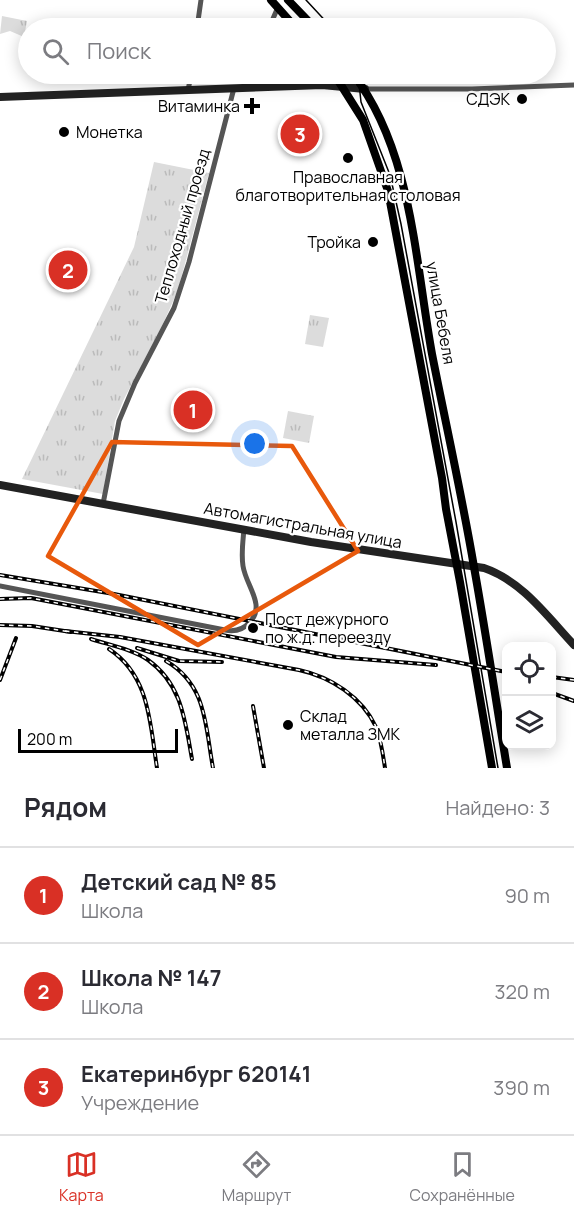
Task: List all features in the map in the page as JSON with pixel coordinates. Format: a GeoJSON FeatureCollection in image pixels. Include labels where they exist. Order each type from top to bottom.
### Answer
{"type":"FeatureCollection","features":[{"type":"Feature","properties":{"kind":"main road"},"geometry":{"type":"LineString","coordinates":[[271,0],[287,18]]}},
{"type":"Feature","properties":{"kind":"main road"},"geometry":{"type":"LineString","coordinates":[[288,0],[305,18]]}},
{"type":"Feature","properties":{"kind":"main road","name":"улица Бебеля"},"geometry":{"type":"LineString","coordinates":[[361,84],[388,135],[397,163],[409,219],[474,566],[507,768]]}},
{"type":"Feature","properties":{"kind":"main road"},"geometry":{"type":"LineString","coordinates":[[0,97],[249,87],[342,86],[365,89]]}},
{"type":"Feature","properties":{"kind":"main road","name":"улица Бебеля"},"geometry":{"type":"LineString","coordinates":[[342,86],[363,120],[388,191],[409,293],[492,768]]}},
{"type":"Feature","properties":{"kind":"main road","name":"Автомагистральная улица"},"geometry":{"type":"LineString","coordinates":[[0,485],[311,542],[474,566],[495,572],[512,581],[574,645]]}},
{"type":"Feature","properties":{"kind":"street"},"geometry":{"type":"LineString","coordinates":[[198,18],[201,0]]}},
{"type":"Feature","properties":{"kind":"street"},"geometry":{"type":"LineString","coordinates":[[273,18],[278,7]]}},
{"type":"Feature","properties":{"kind":"street"},"geometry":{"type":"LineString","coordinates":[[188,91],[189,84]]}},
{"type":"Feature","properties":{"kind":"street"},"geometry":{"type":"LineString","coordinates":[[365,89],[472,89],[574,85]]}},
{"type":"Feature","properties":{"kind":"street","name":"Теплоходный проезд"},"geometry":{"type":"LineString","coordinates":[[103,504],[119,421],[129,395],[174,308],[189,262],[234,88]]}},
{"type":"Feature","properties":{"kind":"street"},"geometry":{"type":"LineString","coordinates":[[0,586],[237,631],[251,621],[258,607],[244,569],[244,529]]}},
{"type":"Feature","properties":{"kind":"highlighted area"},"geometry":{"type":"Polygon","coordinates":[[[112,442],[292,446],[358,551],[198,645],[48,556],[112,442]]]}},
{"type":"Feature","properties":{"kind":"green space"},"geometry":{"type":"Polygon","coordinates":[[[2,16],[18,19],[18,34],[10,31],[0,34],[2,16]]]}},
{"type":"Feature","properties":{"kind":"green space"},"geometry":{"type":"Polygon","coordinates":[[[154,162],[209,173],[178,290],[115,421],[103,494],[22,479],[134,247],[154,162]]]}},
{"type":"Feature","properties":{"kind":"green space"},"geometry":{"type":"Polygon","coordinates":[[[310,315],[329,318],[323,347],[305,344],[310,315]]]}},
{"type":"Feature","properties":{"kind":"green space"},"geometry":{"type":"Polygon","coordinates":[[[288,411],[314,416],[309,443],[283,438],[288,411]]]}},
{"type":"Feature","properties":{"kind":"tram line"},"geometry":{"type":"LineString","coordinates":[[306,0],[323,18]]}},
{"type":"Feature","properties":{"kind":"tram line"},"geometry":{"type":"LineString","coordinates":[[359,84],[361,102],[390,175],[401,224],[456,522],[498,768]]}},
{"type":"Feature","properties":{"kind":"railway"},"geometry":{"type":"LineString","coordinates":[[0,575],[114,594],[502,671]]}},
{"type":"Feature","properties":{"kind":"railway"},"geometry":{"type":"LineString","coordinates":[[0,599],[31,598],[336,657],[436,665]]}},
{"type":"Feature","properties":{"kind":"railway"},"geometry":{"type":"LineString","coordinates":[[0,625],[32,626],[71,632]]}},
{"type":"Feature","properties":{"kind":"railway"},"geometry":{"type":"LineString","coordinates":[[65,631],[120,637],[299,670],[323,678],[354,698],[370,716],[382,747],[385,768]]}},
{"type":"Feature","properties":{"kind":"railway"},"geometry":{"type":"LineString","coordinates":[[0,680],[16,638]]}},
{"type":"Feature","properties":{"kind":"railway"},"geometry":{"type":"LineString","coordinates":[[91,639],[135,653],[148,660],[168,680],[184,717],[192,759]]}},
{"type":"Feature","properties":{"kind":"railway"},"geometry":{"type":"LineString","coordinates":[[137,648],[179,661],[222,662]]}},
{"type":"Feature","properties":{"kind":"railway"},"geometry":{"type":"LineString","coordinates":[[109,649],[123,660],[140,687],[150,718],[157,768]]}},
{"type":"Feature","properties":{"kind":"railway"},"geometry":{"type":"LineString","coordinates":[[166,661],[190,682],[197,694],[202,707],[213,768]]}},
{"type":"Feature","properties":{"kind":"railway"},"geometry":{"type":"LineString","coordinates":[[556,678],[574,680]]}},
{"type":"Feature","properties":{"kind":"railway"},"geometry":{"type":"LineString","coordinates":[[556,694],[574,701]]}},
{"type":"Feature","properties":{"kind":"railway"},"geometry":{"type":"LineString","coordinates":[[253,706],[264,768]]}},
{"type":"Feature","properties":{"kind":"place","name":"СДЭК"},"geometry":{"type":"Point","coordinates":[522,99]}},
{"type":"Feature","properties":{"kind":"place","name":"Витаминка"},"geometry":{"type":"Point","coordinates":[252,106]}},
{"type":"Feature","properties":{"kind":"place","name":"Монетка"},"geometry":{"type":"Point","coordinates":[64,132]}},
{"type":"Feature","properties":{"kind":"place","name":"Екатеринбург 620141"},"geometry":{"type":"Point","coordinates":[300,134]}},
{"type":"Feature","properties":{"kind":"place","name":"Православная благотворительная столовая"},"geometry":{"type":"Point","coordinates":[348,158]}},
{"type":"Feature","properties":{"kind":"place","name":"Тройка"},"geometry":{"type":"Point","coordinates":[373,242]}},
{"type":"Feature","properties":{"kind":"place","name":"Школа № 147"},"geometry":{"type":"Point","coordinates":[68,270]}},
{"type":"Feature","properties":{"kind":"place","name":"Детский сад № 85"},"geometry":{"type":"Point","coordinates":[193,410]}},
{"type":"Feature","properties":{"kind":"place","name":"Пост дежурного по ж.д. переезду"},"geometry":{"type":"Point","coordinates":[253,628]}},
{"type":"Feature","properties":{"kind":"place","name":"Склад металла ЗМК"},"geometry":{"type":"Point","coordinates":[288,725]}}]}
